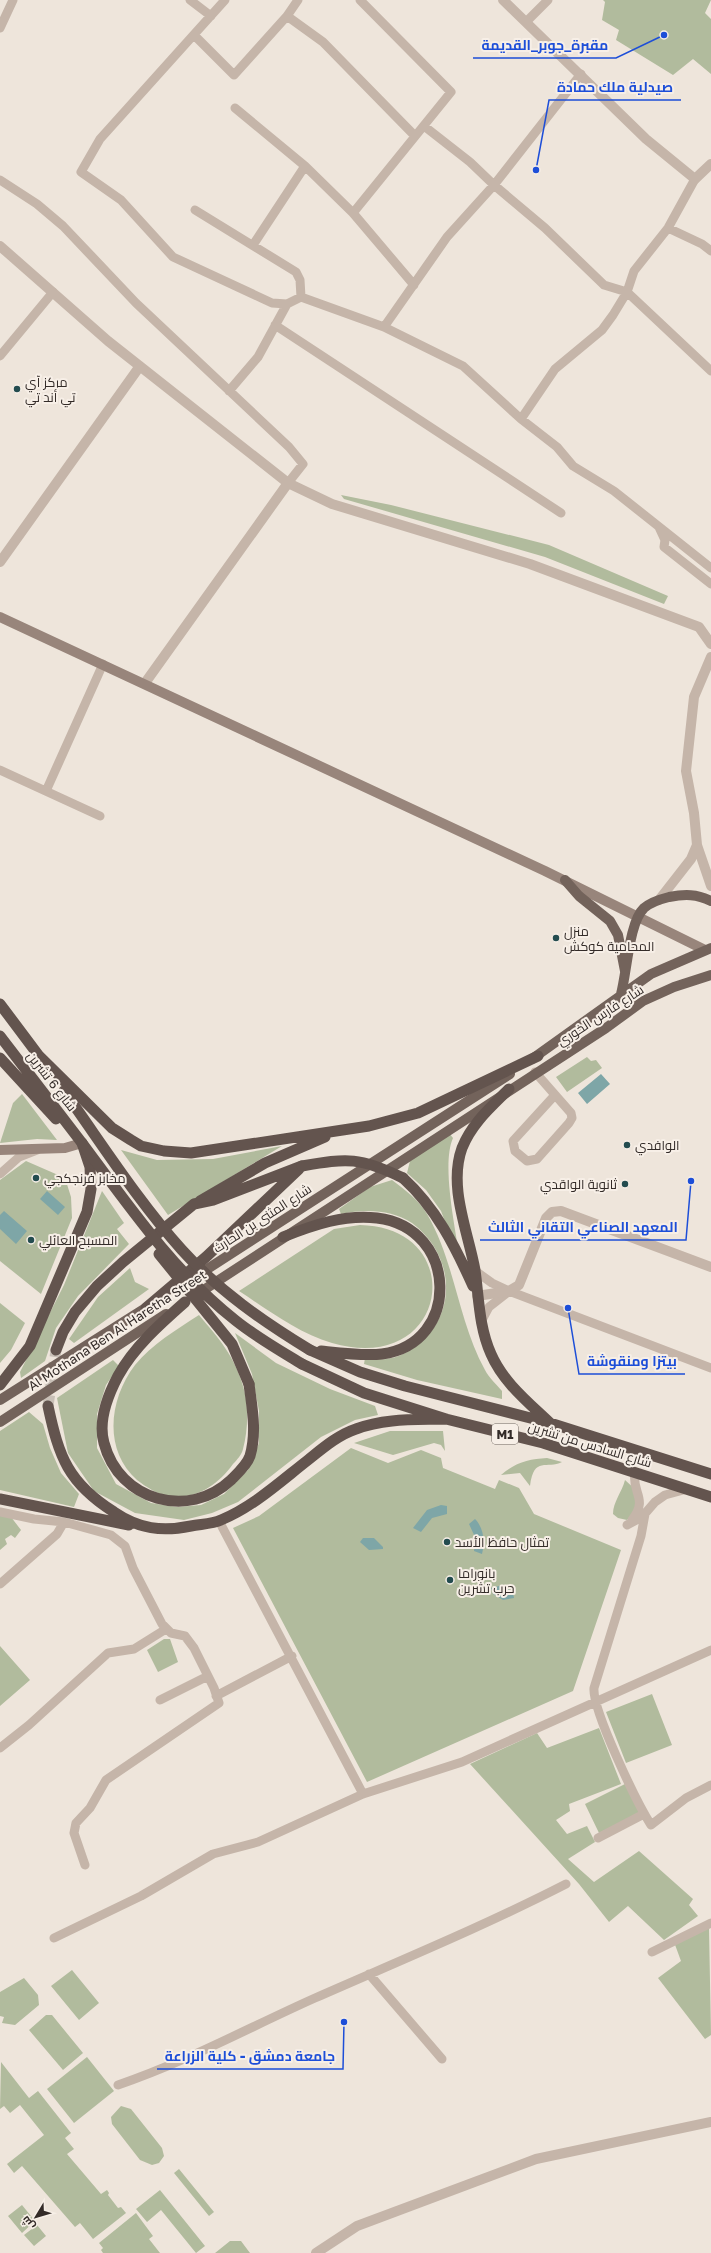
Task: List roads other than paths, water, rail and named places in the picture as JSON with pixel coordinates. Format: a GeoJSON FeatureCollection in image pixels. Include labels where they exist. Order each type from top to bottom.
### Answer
{"type":"FeatureCollection","features":[{"type":"Feature","properties":{"kind":"highway","name":"شارع 6 تشرين"},"geometry":{"type":"LineString","coordinates":[[0,1004],[144,1202],[182,1250],[247,1309],[310,1350]]}},
{"type":"Feature","properties":{"kind":"highway","name":"شارع 6 تشرين"},"geometry":{"type":"LineString","coordinates":[[0,1036],[79,1138]]}},
{"type":"Feature","properties":{"kind":"highway"},"geometry":{"type":"LineString","coordinates":[[38,1055],[112,1128],[142,1146],[164,1152],[191,1153],[333,1133],[369,1126],[418,1113],[538,1056]]}},
{"type":"Feature","properties":{"kind":"highway"},"geometry":{"type":"LineString","coordinates":[[0,1058],[56,1119],[79,1138],[131,1208],[163,1260],[232,1344],[249,1384],[254,1419],[253,1440],[249,1458],[238,1473],[226,1485],[211,1495],[194,1501],[175,1502],[154,1498],[134,1488],[122,1476],[111,1460],[104,1443],[103,1427],[105,1408],[117,1377],[138,1348],[185,1302]]}},
{"type":"Feature","properties":{"kind":"highway"},"geometry":{"type":"LineString","coordinates":[[509,1089],[474,1126],[460,1156],[457,1179],[458,1193],[474,1270],[481,1322],[491,1354],[501,1372],[516,1390],[550,1423]]}},
{"type":"Feature","properties":{"kind":"highway"},"geometry":{"type":"LineString","coordinates":[[56,1350],[63,1332],[75,1312],[97,1286],[123,1262],[194,1204],[265,1163],[333,1133]]}},
{"type":"Feature","properties":{"kind":"highway"},"geometry":{"type":"LineString","coordinates":[[0,1385],[30,1346],[87,1212],[91,1189],[90,1167],[79,1138]]}},
{"type":"Feature","properties":{"kind":"highway"},"geometry":{"type":"LineString","coordinates":[[194,1204],[213,1200],[302,1166],[340,1159],[376,1165],[403,1178],[421,1194],[434,1211],[463,1264],[477,1296]]}},
{"type":"Feature","properties":{"kind":"highway"},"geometry":{"type":"LineString","coordinates":[[146,1308],[206,1257],[302,1166]]}},
{"type":"Feature","properties":{"kind":"highway","name":"شارع السادس من تشرين"},"geometry":{"type":"LineString","coordinates":[[131,1208],[169,1256],[209,1298],[236,1321],[302,1364],[364,1392],[446,1419],[543,1443],[711,1497]]}},
{"type":"Feature","properties":{"kind":"highway"},"geometry":{"type":"LineString","coordinates":[[283,1237],[312,1225],[326,1222],[359,1218],[378,1218],[400,1224],[421,1239],[433,1256],[441,1280],[438,1306],[426,1330],[413,1341],[398,1349],[382,1354],[310,1350]]}},
{"type":"Feature","properties":{"kind":"highway","name":"شارع السادس من تشرين"},"geometry":{"type":"LineString","coordinates":[[310,1350],[360,1372],[405,1386],[550,1423],[711,1474]]}},
{"type":"Feature","properties":{"kind":"highway"},"geometry":{"type":"LineString","coordinates":[[48,1406],[55,1439],[69,1470],[84,1492],[120,1517],[153,1530]]}},
{"type":"Feature","properties":{"kind":"highway"},"geometry":{"type":"LineString","coordinates":[[0,1499],[153,1530],[176,1530],[219,1521],[258,1499],[332,1441],[355,1429],[384,1421],[446,1419]]}},
{"type":"Feature","properties":{"kind":"main road"},"geometry":{"type":"LineString","coordinates":[[0,617],[565,880],[638,917],[709,950]]}},
{"type":"Feature","properties":{"kind":"main road"},"geometry":{"type":"LineString","coordinates":[[565,880],[579,896],[610,921],[618,935],[626,975]]}},
{"type":"Feature","properties":{"kind":"main road"},"geometry":{"type":"LineString","coordinates":[[622,994],[633,927],[644,908],[658,900],[683,894],[702,896],[711,901]]}},
{"type":"Feature","properties":{"kind":"main road","name":"شارع فارس الخوري"},"geometry":{"type":"LineString","coordinates":[[538,1056],[651,974],[709,950]]}},
{"type":"Feature","properties":{"kind":"main road","name":"شارع فارس الخوري"},"geometry":{"type":"LineString","coordinates":[[509,1089],[606,1028],[643,1001],[674,987],[711,975]]}},
{"type":"Feature","properties":{"kind":"main road","name":"شارع المثنى بن الحارث"},"geometry":{"type":"LineString","coordinates":[[0,1400],[538,1056]]}},
{"type":"Feature","properties":{"kind":"main road","name":"Al Mothana Ben Al Haretha Street"},"geometry":{"type":"LineString","coordinates":[[0,1422],[509,1089]]}},
{"type":"Feature","properties":{"kind":"main road"},"geometry":{"type":"LineString","coordinates":[[0,1150],[65,1148],[79,1138]]}},
{"type":"Feature","properties":{"kind":"street"},"geometry":{"type":"LineString","coordinates":[[0,28],[13,0]]}},
{"type":"Feature","properties":{"kind":"street"},"geometry":{"type":"LineString","coordinates":[[190,0],[212,16]]}},
{"type":"Feature","properties":{"kind":"street"},"geometry":{"type":"LineString","coordinates":[[225,0],[100,139],[81,172],[121,200],[173,257],[272,303],[287,304],[301,297],[384,327],[463,366],[521,419],[557,447],[573,466],[614,491],[658,524],[711,568]]}},
{"type":"Feature","properties":{"kind":"street"},"geometry":{"type":"LineString","coordinates":[[194,35],[234,75],[287,16],[298,0]]}},
{"type":"Feature","properties":{"kind":"street"},"geometry":{"type":"LineString","coordinates":[[353,213],[451,92],[360,0]]}},
{"type":"Feature","properties":{"kind":"street"},"geometry":{"type":"LineString","coordinates":[[503,0],[581,74],[646,139],[695,179]]}},
{"type":"Feature","properties":{"kind":"street"},"geometry":{"type":"LineString","coordinates":[[527,22],[548,0]]}},
{"type":"Feature","properties":{"kind":"street"},"geometry":{"type":"LineString","coordinates":[[287,16],[323,42],[415,136]]}},
{"type":"Feature","properties":{"kind":"street"},"geometry":{"type":"LineString","coordinates":[[384,327],[447,237],[494,185],[581,74]]}},
{"type":"Feature","properties":{"kind":"street"},"geometry":{"type":"LineString","coordinates":[[236,108],[306,166],[353,213],[414,285]]}},
{"type":"Feature","properties":{"kind":"street"},"geometry":{"type":"LineString","coordinates":[[424,126],[470,162],[494,185],[545,228],[604,284],[627,292],[711,371]]}},
{"type":"Feature","properties":{"kind":"street"},"geometry":{"type":"LineString","coordinates":[[521,419],[555,369],[602,330],[627,292],[634,271],[668,228],[695,179],[711,164]]}},
{"type":"Feature","properties":{"kind":"street"},"geometry":{"type":"LineString","coordinates":[[253,245],[306,166]]}},
{"type":"Feature","properties":{"kind":"street"},"geometry":{"type":"LineString","coordinates":[[0,180],[37,204],[63,226],[136,303],[289,447],[303,464],[145,684]]}},
{"type":"Feature","properties":{"kind":"street"},"geometry":{"type":"LineString","coordinates":[[195,210],[296,272],[300,280],[301,297]]}},
{"type":"Feature","properties":{"kind":"street"},"geometry":{"type":"LineString","coordinates":[[668,228],[702,244],[711,251]]}},
{"type":"Feature","properties":{"kind":"street"},"geometry":{"type":"LineString","coordinates":[[0,246],[140,366],[288,484],[332,504],[530,564],[699,627],[711,644]]}},
{"type":"Feature","properties":{"kind":"street"},"geometry":{"type":"LineString","coordinates":[[0,356],[53,292]]}},
{"type":"Feature","properties":{"kind":"street"},"geometry":{"type":"LineString","coordinates":[[229,391],[258,357],[287,304]]}},
{"type":"Feature","properties":{"kind":"street"},"geometry":{"type":"LineString","coordinates":[[275,325],[561,513]]}},
{"type":"Feature","properties":{"kind":"street"},"geometry":{"type":"LineString","coordinates":[[0,562],[140,366]]}},
{"type":"Feature","properties":{"kind":"street"},"geometry":{"type":"LineString","coordinates":[[658,524],[665,540],[664,547],[711,584]]}},
{"type":"Feature","properties":{"kind":"street"},"geometry":{"type":"LineString","coordinates":[[711,657],[694,697],[686,771],[694,813],[697,845],[711,886]]}},
{"type":"Feature","properties":{"kind":"street"},"geometry":{"type":"LineString","coordinates":[[46,791],[103,664]]}},
{"type":"Feature","properties":{"kind":"street"},"geometry":{"type":"LineString","coordinates":[[0,770],[100,816]]}},
{"type":"Feature","properties":{"kind":"street"},"geometry":{"type":"LineString","coordinates":[[658,900],[691,859],[697,845]]}},
{"type":"Feature","properties":{"kind":"street"},"geometry":{"type":"LineString","coordinates":[[535,1072],[555,1095],[570,1113],[571,1121],[537,1159],[527,1161],[515,1151],[513,1141],[555,1095]]}},
{"type":"Feature","properties":{"kind":"street"},"geometry":{"type":"LineString","coordinates":[[0,1174],[19,1157],[37,1150]]}},
{"type":"Feature","properties":{"kind":"street"},"geometry":{"type":"LineString","coordinates":[[481,1322],[489,1307],[522,1282],[546,1218],[555,1211],[561,1211],[711,1268]]}},
{"type":"Feature","properties":{"kind":"street"},"geometry":{"type":"LineString","coordinates":[[474,1270],[492,1283],[509,1292],[711,1368]]}},
{"type":"Feature","properties":{"kind":"street"},"geometry":{"type":"LineString","coordinates":[[477,1296],[509,1292]]}},
{"type":"Feature","properties":{"kind":"street"},"geometry":{"type":"LineString","coordinates":[[635,1472],[633,1481],[641,1502],[638,1512],[629,1524],[645,1514],[665,1495],[687,1489]]}},
{"type":"Feature","properties":{"kind":"street"},"geometry":{"type":"LineString","coordinates":[[0,1512],[34,1520],[64,1522],[111,1535],[125,1546],[133,1568],[166,1629],[171,1633],[185,1636],[194,1648],[219,1703],[121,1768],[100,1787],[90,1808],[79,1819],[74,1828],[74,1833],[85,1865]]}},
{"type":"Feature","properties":{"kind":"street"},"geometry":{"type":"LineString","coordinates":[[645,1514],[641,1536],[594,1688],[595,1702],[624,1773],[651,1825],[686,1798],[711,1785]]}},
{"type":"Feature","properties":{"kind":"street"},"geometry":{"type":"LineString","coordinates":[[219,1521],[292,1656],[363,1794]]}},
{"type":"Feature","properties":{"kind":"street"},"geometry":{"type":"LineString","coordinates":[[0,1584],[57,1534],[64,1522]]}},
{"type":"Feature","properties":{"kind":"street"},"geometry":{"type":"LineString","coordinates":[[1,1744],[30,1725],[108,1653],[134,1649],[166,1629]]}},
{"type":"Feature","properties":{"kind":"street"},"geometry":{"type":"LineString","coordinates":[[54,1938],[141,1896],[213,1854],[258,1842],[363,1794],[462,1762],[711,1650]]}},
{"type":"Feature","properties":{"kind":"street"},"geometry":{"type":"LineString","coordinates":[[216,1696],[292,1656]]}},
{"type":"Feature","properties":{"kind":"street"},"geometry":{"type":"LineString","coordinates":[[160,1700],[208,1676]]}},
{"type":"Feature","properties":{"kind":"street"},"geometry":{"type":"LineString","coordinates":[[598,1838],[644,1814]]}},
{"type":"Feature","properties":{"kind":"street"},"geometry":{"type":"LineString","coordinates":[[118,2085],[149,2074],[369,1974],[500,1918],[566,1884]]}},
{"type":"Feature","properties":{"kind":"street"},"geometry":{"type":"LineString","coordinates":[[652,1952],[711,1923]]}},
{"type":"Feature","properties":{"kind":"street"},"geometry":{"type":"LineString","coordinates":[[369,1974],[442,2059]]}},
{"type":"Feature","properties":{"kind":"street"},"geometry":{"type":"LineString","coordinates":[[316,2253],[357,2226],[536,2159],[711,2122]]}},
{"type":"Feature","properties":{"kind":"water"},"geometry":{"type":"Polygon","coordinates":[[[601,1074],[610,1084],[587,1104],[578,1093],[601,1074]]]}},
{"type":"Feature","properties":{"kind":"water"},"geometry":{"type":"Polygon","coordinates":[[[47,1191],[65,1207],[58,1215],[40,1199],[47,1191]]]}},
{"type":"Feature","properties":{"kind":"water"},"geometry":{"type":"Polygon","coordinates":[[[4,1211],[27,1231],[16,1244],[0,1229],[0,1215],[4,1211]]]}},
{"type":"Feature","properties":{"kind":"water"},"geometry":{"type":"Polygon","coordinates":[[[441,1505],[447,1506],[447,1514],[432,1518],[421,1532],[413,1528],[427,1510],[441,1505]]]}},
{"type":"Feature","properties":{"kind":"water"},"geometry":{"type":"Polygon","coordinates":[[[475,1519],[483,1535],[482,1554],[474,1551],[475,1537],[469,1524],[475,1519]]]}},
{"type":"Feature","properties":{"kind":"water"},"geometry":{"type":"Polygon","coordinates":[[[363,1538],[374,1538],[383,1547],[383,1549],[369,1550],[360,1542],[363,1538]]]}},
{"type":"Feature","properties":{"kind":"water"},"geometry":{"type":"Polygon","coordinates":[[[503,1585],[513,1593],[514,1598],[503,1600],[493,1594],[491,1588],[503,1585]]]}},
{"type":"Feature","properties":{"kind":"tunnel"},"geometry":{"type":"LineString","coordinates":[[48,1406],[56,1350]]}},
{"type":"Feature","properties":{"kind":"place","name":"مقبرة_جوبر_القديمة"},"geometry":{"type":"Point","coordinates":[664,35]}},
{"type":"Feature","properties":{"kind":"place","name":"صيدلية ملك حمادة"},"geometry":{"type":"Point","coordinates":[536,170]}},
{"type":"Feature","properties":{"kind":"place","name":"مركز آي تي أند تي"},"geometry":{"type":"Point","coordinates":[17,389]}},
{"type":"Feature","properties":{"kind":"place","name":"منزل المحامية كوكش"},"geometry":{"type":"Point","coordinates":[556,938]}},
{"type":"Feature","properties":{"kind":"place","name":"الوافدي"},"geometry":{"type":"Point","coordinates":[627,1145]}},
{"type":"Feature","properties":{"kind":"place","name":"مخابز فرنجكجي"},"geometry":{"type":"Point","coordinates":[36,1178]}},
{"type":"Feature","properties":{"kind":"place","name":"المعهد الصناعي التقاني الثالث"},"geometry":{"type":"Point","coordinates":[691,1181]}},
{"type":"Feature","properties":{"kind":"place","name":"ثانوية الواقدي"},"geometry":{"type":"Point","coordinates":[625,1184]}},
{"type":"Feature","properties":{"kind":"place","name":"المسبح العائلي"},"geometry":{"type":"Point","coordinates":[31,1240]}},
{"type":"Feature","properties":{"kind":"place","name":"بيتزا ومنقوشة"},"geometry":{"type":"Point","coordinates":[568,1308]}},
{"type":"Feature","properties":{"kind":"place","name":"تمثال حافظ الأسد"},"geometry":{"type":"Point","coordinates":[447,1542]}},
{"type":"Feature","properties":{"kind":"place","name":"بانوراما حرب تشرين"},"geometry":{"type":"Point","coordinates":[450,1580]}},
{"type":"Feature","properties":{"kind":"place","name":"جامعة دمشق - كلية الزراعة"},"geometry":{"type":"Point","coordinates":[344,2022]}}]}
